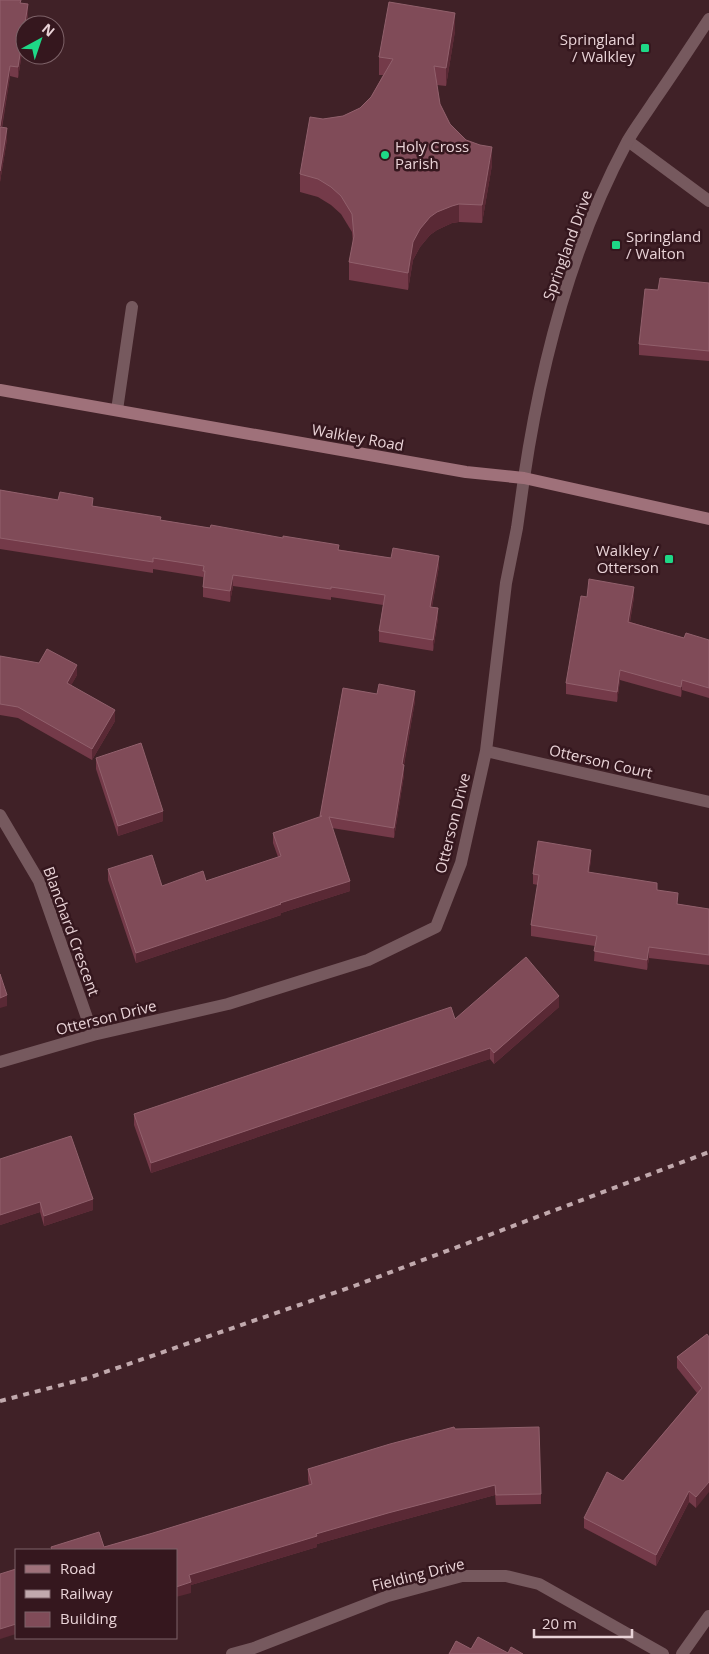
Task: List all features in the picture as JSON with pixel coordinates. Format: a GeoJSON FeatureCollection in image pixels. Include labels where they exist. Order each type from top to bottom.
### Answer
{"type":"FeatureCollection","features":[{"type":"Feature","properties":{"kind":"main road","name":"Walkley Road"},"geometry":{"type":"LineString","coordinates":[[0,390],[466,472],[524,478],[709,519]]}},
{"type":"Feature","properties":{"kind":"street","name":"Springland Drive"},"geometry":{"type":"LineString","coordinates":[[524,478],[533,417],[565,294],[591,216],[628,141],[709,19]]}},
{"type":"Feature","properties":{"kind":"street"},"geometry":{"type":"LineString","coordinates":[[628,141],[709,201]]}},
{"type":"Feature","properties":{"kind":"street"},"geometry":{"type":"LineString","coordinates":[[117,410],[132,307]]}},
{"type":"Feature","properties":{"kind":"street","name":"Otterson Drive"},"geometry":{"type":"LineString","coordinates":[[0,1062],[93,1035],[238,1002],[368,960],[436,927],[461,862],[486,752],[506,583],[517,528],[524,478]]}},
{"type":"Feature","properties":{"kind":"street","name":"Otterson Court"},"geometry":{"type":"LineString","coordinates":[[486,752],[709,802]]}},
{"type":"Feature","properties":{"kind":"street","name":"Blanchard Crescent"},"geometry":{"type":"LineString","coordinates":[[0,815],[40,881],[93,1035]]}},
{"type":"Feature","properties":{"kind":"street","name":"Fielding Drive"},"geometry":{"type":"LineString","coordinates":[[232,1654],[256,1651],[388,1596],[462,1576],[506,1576],[539,1584],[663,1654]]}},
{"type":"Feature","properties":{"kind":"street"},"geometry":{"type":"LineString","coordinates":[[682,1654],[709,1616]]}},
{"type":"Feature","properties":{"kind":"building"},"geometry":{"type":"Polygon","coordinates":[[[0,0],[21,0],[20,3],[28,4],[26,15],[15,15],[15,65],[18,65],[18,67],[10,66],[0,126],[0,0]]]}},
{"type":"Feature","properties":{"kind":"building","name":"Holy Cross Parish"},"geometry":{"type":"Polygon","coordinates":[[[389,2],[455,13],[446,68],[434,66],[440,104],[450,124],[466,140],[492,147],[482,205],[459,204],[437,212],[430,217],[420,229],[413,242],[408,273],[349,262],[354,236],[352,214],[341,196],[331,187],[318,179],[300,174],[310,117],[323,119],[343,116],[360,108],[371,97],[393,59],[379,57],[389,2]]]}},
{"type":"Feature","properties":{"kind":"building"},"geometry":{"type":"Polygon","coordinates":[[[0,127],[7,128],[0,171],[0,127]]]}},
{"type":"Feature","properties":{"kind":"building"},"geometry":{"type":"Polygon","coordinates":[[[660,278],[709,283],[709,351],[639,344],[645,289],[658,290],[660,278]]]}},
{"type":"Feature","properties":{"kind":"building"},"geometry":{"type":"Polygon","coordinates":[[[0,490],[58,500],[60,492],[93,498],[92,506],[161,517],[160,520],[210,528],[211,525],[283,538],[283,536],[339,545],[338,550],[391,558],[393,548],[439,556],[430,607],[438,608],[433,640],[379,631],[385,595],[233,575],[230,591],[203,587],[204,566],[153,558],[153,562],[0,538],[0,490]]]}},
{"type":"Feature","properties":{"kind":"building"},"geometry":{"type":"Polygon","coordinates":[[[589,579],[634,587],[628,622],[684,638],[686,633],[709,640],[709,688],[682,680],[681,687],[620,670],[617,692],[566,683],[581,596],[587,597],[589,579]]]}},
{"type":"Feature","properties":{"kind":"building"},"geometry":{"type":"Polygon","coordinates":[[[47,649],[77,665],[67,683],[115,710],[92,749],[18,707],[0,704],[0,656],[39,663],[47,649]]]}},
{"type":"Feature","properties":{"kind":"building"},"geometry":{"type":"Polygon","coordinates":[[[379,684],[415,691],[402,764],[404,765],[394,828],[329,817],[350,881],[136,953],[108,869],[152,855],[162,886],[203,871],[206,881],[281,856],[273,833],[322,816],[320,816],[343,688],[377,694],[379,684]]]}},
{"type":"Feature","properties":{"kind":"building"},"geometry":{"type":"Polygon","coordinates":[[[141,743],[163,811],[118,826],[96,758],[141,743]]]}},
{"type":"Feature","properties":{"kind":"building"},"geometry":{"type":"Polygon","coordinates":[[[538,841],[591,850],[588,872],[657,883],[657,890],[678,893],[677,904],[709,909],[709,955],[649,947],[647,960],[594,951],[597,936],[531,925],[539,875],[533,874],[538,841]]]}},
{"type":"Feature","properties":{"kind":"building"},"geometry":{"type":"Polygon","coordinates":[[[526,957],[559,996],[494,1053],[490,1048],[151,1163],[134,1114],[451,1007],[455,1019],[526,957]]]}},
{"type":"Feature","properties":{"kind":"building"},"geometry":{"type":"Polygon","coordinates":[[[0,974],[7,995],[0,998],[0,974]]]}},
{"type":"Feature","properties":{"kind":"building"},"geometry":{"type":"Polygon","coordinates":[[[71,1136],[93,1199],[44,1216],[40,1202],[0,1215],[0,1159],[71,1136]]]}},
{"type":"Feature","properties":{"kind":"building"},"geometry":{"type":"Polygon","coordinates":[[[707,1334],[709,1337],[709,1482],[696,1497],[689,1491],[656,1555],[584,1518],[607,1472],[623,1481],[702,1388],[677,1357],[707,1334]]]}},
{"type":"Feature","properties":{"kind":"building"},"geometry":{"type":"Polygon","coordinates":[[[454,1427],[455,1429],[539,1427],[541,1494],[496,1495],[495,1485],[316,1534],[317,1536],[189,1575],[191,1582],[178,1586],[178,1549],[52,1549],[51,1547],[99,1532],[104,1547],[153,1533],[312,1484],[308,1469],[454,1427]]]}},
{"type":"Feature","properties":{"kind":"building"},"geometry":{"type":"Polygon","coordinates":[[[15,1569],[15,1624],[0,1629],[0,1574],[15,1569]]]}},
{"type":"Feature","properties":{"kind":"building"},"geometry":{"type":"Polygon","coordinates":[[[478,1637],[508,1653],[511,1647],[523,1654],[449,1654],[456,1641],[471,1649],[478,1637]]]}},
{"type":"Feature","properties":{"kind":"railway"},"geometry":{"type":"LineString","coordinates":[[0,1401],[88,1378],[354,1286],[709,1152]]}},
{"type":"Feature","properties":{"kind":"place","name":"Springland / Walkley"},"geometry":{"type":"Point","coordinates":[645,48]}},
{"type":"Feature","properties":{"kind":"place","name":"Holy Cross Parish"},"geometry":{"type":"Point","coordinates":[385,155]}},
{"type":"Feature","properties":{"kind":"place","name":"Springland / Walton"},"geometry":{"type":"Point","coordinates":[616,245]}},
{"type":"Feature","properties":{"kind":"place","name":"Walkley / Otterson"},"geometry":{"type":"Point","coordinates":[669,559]}}]}
